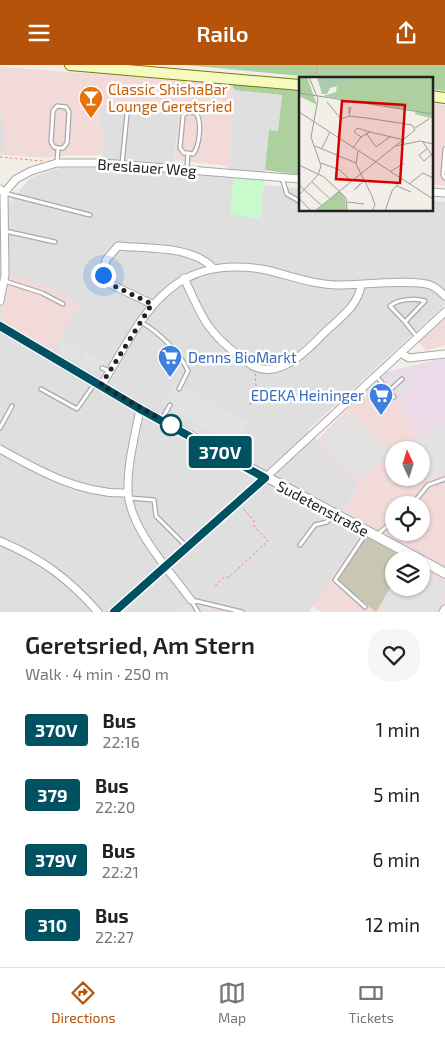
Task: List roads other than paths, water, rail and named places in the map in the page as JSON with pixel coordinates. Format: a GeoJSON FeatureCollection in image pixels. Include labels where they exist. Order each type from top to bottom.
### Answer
{"type":"FeatureCollection","features":[{"type":"Feature","properties":{"kind":"main road"},"geometry":{"type":"LineString","coordinates":[[70,65],[299,85]]}},
{"type":"Feature","properties":{"kind":"main road"},"geometry":{"type":"LineString","coordinates":[[432,96],[445,98]]}},
{"type":"Feature","properties":{"kind":"street","name":"Breslauer Weg"},"geometry":{"type":"LineString","coordinates":[[2,191],[16,179],[57,163],[122,164],[299,179]]}},
{"type":"Feature","properties":{"kind":"street"},"geometry":{"type":"LineString","coordinates":[[0,301],[4,281],[2,191]]}},
{"type":"Feature","properties":{"kind":"street"},"geometry":{"type":"LineString","coordinates":[[432,192],[445,193]]}},
{"type":"Feature","properties":{"kind":"street"},"geometry":{"type":"LineString","coordinates":[[152,304],[108,283],[103,275],[106,261],[118,246],[175,251],[204,259],[213,267]]}},
{"type":"Feature","properties":{"kind":"street"},"geometry":{"type":"LineString","coordinates":[[98,384],[110,372],[152,304],[184,278],[213,267],[238,266],[280,272],[329,285],[429,284],[445,296]]}},
{"type":"Feature","properties":{"kind":"street"},"geometry":{"type":"LineString","coordinates":[[184,278],[207,327],[216,337],[256,367],[263,369],[283,365],[300,357],[356,300],[361,285]]}},
{"type":"Feature","properties":{"kind":"street"},"geometry":{"type":"LineString","coordinates":[[114,612],[186,546],[265,478],[445,311]]}},
{"type":"Feature","properties":{"kind":"street","name":"Sudetenstraße"},"geometry":{"type":"LineString","coordinates":[[0,327],[140,409],[265,478],[404,551]]}},
{"type":"Feature","properties":{"kind":"street"},"geometry":{"type":"LineString","coordinates":[[400,353],[409,358],[445,354]]}},
{"type":"Feature","properties":{"kind":"street"},"geometry":{"type":"LineString","coordinates":[[140,409],[132,448],[129,495],[143,534],[191,600]]}},
{"type":"Feature","properties":{"kind":"street"},"geometry":{"type":"LineString","coordinates":[[0,449],[28,465],[75,485],[101,492],[129,495]]}},
{"type":"Feature","properties":{"kind":"street"},"geometry":{"type":"LineString","coordinates":[[0,541],[24,551],[62,575],[98,612]]}},
{"type":"Feature","properties":{"kind":"street","name":"Sudetenstraße"},"geometry":{"type":"LineString","coordinates":[[430,565],[445,573]]}},
{"type":"Feature","properties":{"kind":"lane"},"geometry":{"type":"LineString","coordinates":[[57,106],[66,107],[70,112],[67,143],[63,148],[58,148],[54,147],[50,142],[54,111],[57,106]]}},
{"type":"Feature","properties":{"kind":"lane"},"geometry":{"type":"LineString","coordinates":[[187,112],[196,113],[199,117],[197,149],[193,154],[188,153],[184,153],[180,147],[183,116],[187,112]]}},
{"type":"Feature","properties":{"kind":"lane"},"geometry":{"type":"LineString","coordinates":[[122,164],[127,114]]}},
{"type":"Feature","properties":{"kind":"lane"},"geometry":{"type":"LineString","coordinates":[[57,163],[58,148]]}},
{"type":"Feature","properties":{"kind":"lane"},"geometry":{"type":"LineString","coordinates":[[445,149],[443,175],[445,178]]}},
{"type":"Feature","properties":{"kind":"lane"},"geometry":{"type":"LineString","coordinates":[[187,169],[188,153]]}},
{"type":"Feature","properties":{"kind":"lane"},"geometry":{"type":"LineString","coordinates":[[282,178],[287,194],[299,201]]}},
{"type":"Feature","properties":{"kind":"lane"},"geometry":{"type":"LineString","coordinates":[[2,191],[90,215]]}},
{"type":"Feature","properties":{"kind":"lane"},"geometry":{"type":"LineString","coordinates":[[4,231],[55,242]]}},
{"type":"Feature","properties":{"kind":"lane"},"geometry":{"type":"LineString","coordinates":[[4,281],[42,293],[63,304]]}},
{"type":"Feature","properties":{"kind":"lane"},"geometry":{"type":"LineString","coordinates":[[405,322],[426,301],[420,299],[394,302],[390,307],[417,338]]}},
{"type":"Feature","properties":{"kind":"lane"},"geometry":{"type":"LineString","coordinates":[[141,322],[164,341],[185,363],[188,371],[179,389]]}},
{"type":"Feature","properties":{"kind":"lane"},"geometry":{"type":"LineString","coordinates":[[102,368],[110,372]]}},
{"type":"Feature","properties":{"kind":"lane"},"geometry":{"type":"LineString","coordinates":[[376,375],[394,397]]}},
{"type":"Feature","properties":{"kind":"lane"},"geometry":{"type":"LineString","coordinates":[[389,391],[402,379]]}},
{"type":"Feature","properties":{"kind":"lane"},"geometry":{"type":"LineString","coordinates":[[41,389],[77,409],[98,384]]}},
{"type":"Feature","properties":{"kind":"lane"},"geometry":{"type":"LineString","coordinates":[[161,420],[170,405]]}},
{"type":"Feature","properties":{"kind":"lane"},"geometry":{"type":"LineString","coordinates":[[0,428],[12,406]]}},
{"type":"Feature","properties":{"kind":"lane"},"geometry":{"type":"LineString","coordinates":[[221,453],[229,439]]}},
{"type":"Feature","properties":{"kind":"lane"},"geometry":{"type":"LineString","coordinates":[[419,496],[428,485],[445,479]]}},
{"type":"Feature","properties":{"kind":"lane"},"geometry":{"type":"LineString","coordinates":[[129,495],[154,500],[156,516],[186,546]]}},
{"type":"Feature","properties":{"kind":"lane"},"geometry":{"type":"LineString","coordinates":[[300,545],[315,525],[327,522],[332,513]]}},
{"type":"Feature","properties":{"kind":"lane"},"geometry":{"type":"LineString","coordinates":[[376,536],[385,528]]}},
{"type":"Feature","properties":{"kind":"lane"},"geometry":{"type":"LineString","coordinates":[[365,607],[335,579],[367,531]]}},
{"type":"Feature","properties":{"kind":"lane"},"geometry":{"type":"LineString","coordinates":[[191,600],[196,611]]}},
{"type":"Feature","properties":{"kind":"lane"},"geometry":{"type":"LineString","coordinates":[[191,600],[242,612]]}},
{"type":"Feature","properties":{"kind":"place","name":"Classic ShishaBar Lounge Geretsried"},"geometry":{"type":"Point","coordinates":[91,119]}},
{"type":"Feature","properties":{"kind":"place","name":"Denns BioMarkt"},"geometry":{"type":"Point","coordinates":[170,378]}},
{"type":"Feature","properties":{"kind":"place","name":"EDEKA Heininger"},"geometry":{"type":"Point","coordinates":[381,416]}}]}
